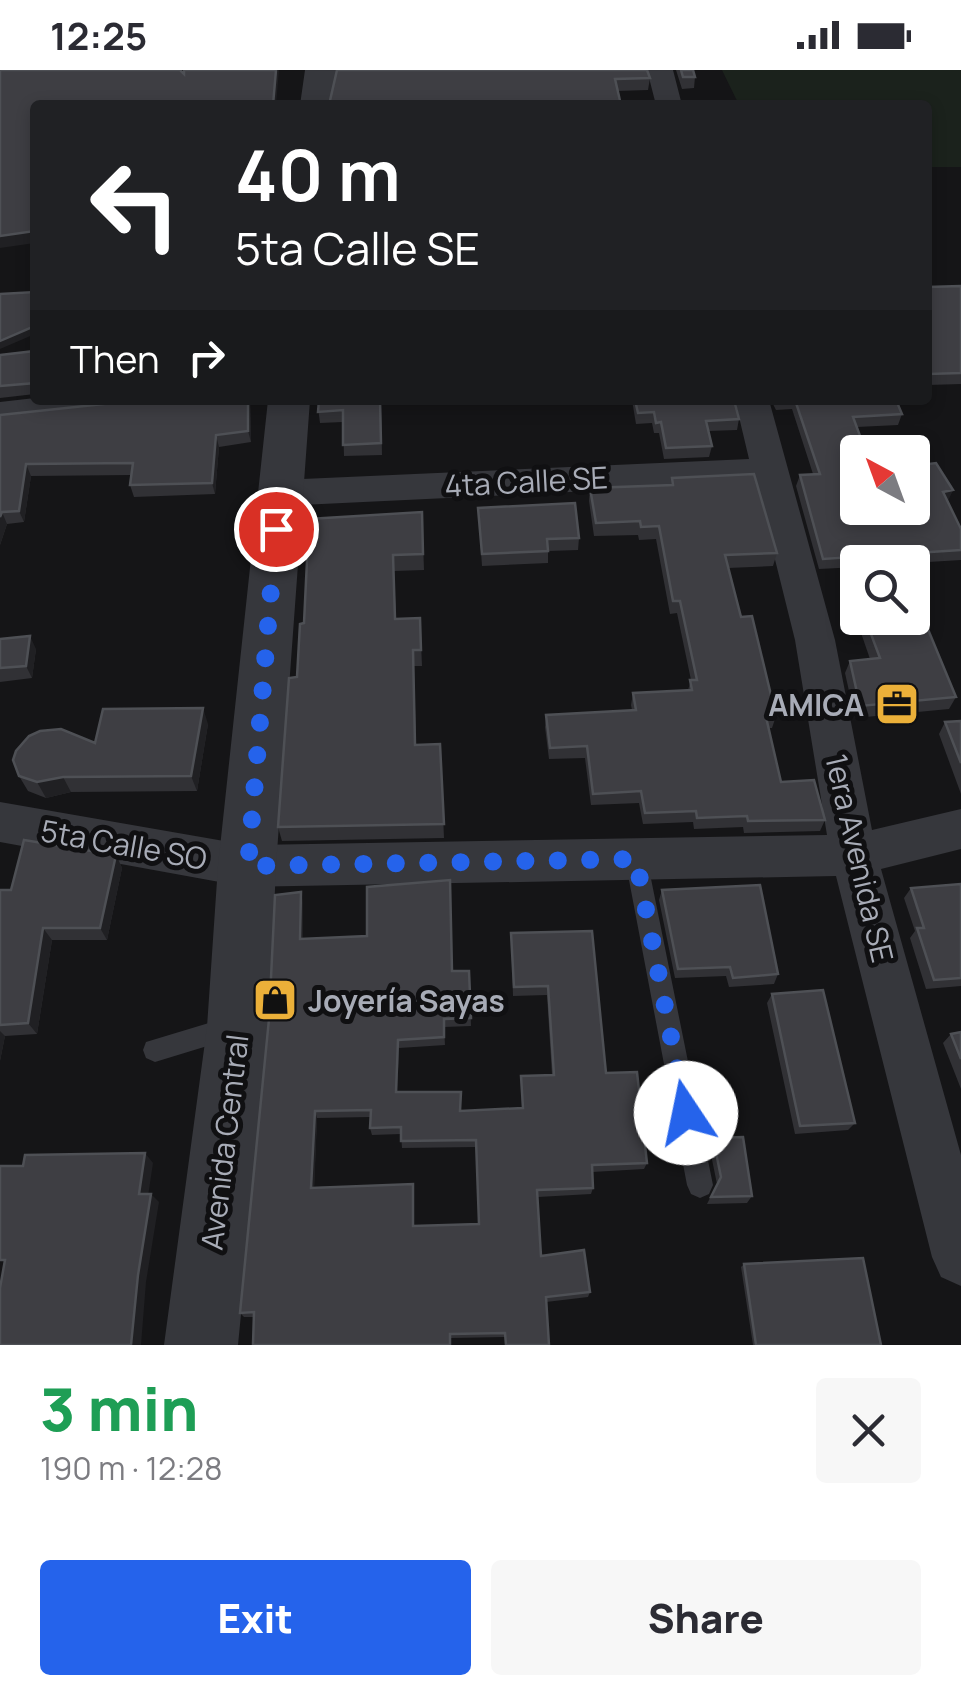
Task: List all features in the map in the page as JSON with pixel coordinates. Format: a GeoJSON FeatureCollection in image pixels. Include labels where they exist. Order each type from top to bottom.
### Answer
{"type":"FeatureCollection","features":[{"type":"Feature","properties":{"kind":"street"},"geometry":{"type":"LineString","coordinates":[[317,100],[320,70]]}},
{"type":"Feature","properties":{"kind":"street"},"geometry":{"type":"LineString","coordinates":[[660,70],[668,100]]}},
{"type":"Feature","properties":{"kind":"street"},"geometry":{"type":"LineString","coordinates":[[0,413],[71,405]]}},
{"type":"Feature","properties":{"kind":"street","name":"Avenida Central"},"geometry":{"type":"LineString","coordinates":[[200,1345],[238,1026],[248,866],[289,405]]}},
{"type":"Feature","properties":{"kind":"street","name":"1era Avenida SE"},"geometry":{"type":"LineString","coordinates":[[753,405],[815,640],[854,855],[961,1257]]}},
{"type":"Feature","properties":{"kind":"street","name":"4ta Calle SE"},"geometry":{"type":"LineString","coordinates":[[280,492],[772,470]]}},
{"type":"Feature","properties":{"kind":"street","name":"5ta Calle SO"},"geometry":{"type":"LineString","coordinates":[[0,822],[248,866],[854,855],[961,829]]}},
{"type":"Feature","properties":{"kind":"lane"},"geometry":{"type":"LineString","coordinates":[[636,859],[700,1185]]}},
{"type":"Feature","properties":{"kind":"lane"},"geometry":{"type":"LineString","coordinates":[[155,1050],[238,1026]]}},
{"type":"Feature","properties":{"kind":"shaded area"},"geometry":{"type":"Polygon","coordinates":[[[722,70],[961,70],[961,167],[932,167],[932,100],[737,100],[722,70]]]}},
{"type":"Feature","properties":{"kind":"building"},"geometry":{"type":"Polygon","coordinates":[[[0,70],[180,70],[184,74],[184,70],[276,70],[273,100],[30,100],[30,232],[0,236],[0,70]]]}},
{"type":"Feature","properties":{"kind":"building"},"geometry":{"type":"Polygon","coordinates":[[[337,70],[647,70],[650,78],[615,79],[620,100],[330,100],[337,70]]]}},
{"type":"Feature","properties":{"kind":"building"},"geometry":{"type":"Polygon","coordinates":[[[681,70],[693,70],[695,77],[683,77],[681,70]]]}},
{"type":"Feature","properties":{"kind":"building"},"geometry":{"type":"Polygon","coordinates":[[[961,286],[961,373],[932,374],[932,287],[961,286]]]}},
{"type":"Feature","properties":{"kind":"building"},"geometry":{"type":"Polygon","coordinates":[[[30,292],[30,328],[0,341],[0,294],[30,292]]]}},
{"type":"Feature","properties":{"kind":"building"},"geometry":{"type":"Polygon","coordinates":[[[30,352],[30,383],[0,386],[0,355],[30,352]]]}},
{"type":"Feature","properties":{"kind":"building"},"geometry":{"type":"Polygon","coordinates":[[[94,405],[248,405],[248,431],[216,435],[212,483],[130,485],[133,463],[26,464],[19,511],[2,512],[0,517],[0,415],[94,405]]]}},
{"type":"Feature","properties":{"kind":"building"},"geometry":{"type":"Polygon","coordinates":[[[319,405],[380,405],[381,443],[343,445],[343,410],[318,412],[319,405]]]}},
{"type":"Feature","properties":{"kind":"building"},"geometry":{"type":"Polygon","coordinates":[[[636,405],[735,405],[739,419],[706,421],[712,446],[666,448],[661,422],[656,423],[654,412],[638,413],[636,405]]]}},
{"type":"Feature","properties":{"kind":"building"},"geometry":{"type":"Polygon","coordinates":[[[797,405],[898,405],[902,414],[853,417],[860,435],[840,435],[840,525],[930,525],[930,464],[936,463],[953,490],[943,492],[961,529],[961,550],[930,552],[930,545],[840,545],[840,558],[823,559],[800,475],[820,474],[797,405]]]}},
{"type":"Feature","properties":{"kind":"building"},"geometry":{"type":"Polygon","coordinates":[[[754,474],[777,553],[725,555],[741,617],[752,616],[776,716],[766,717],[781,782],[814,780],[825,820],[748,821],[747,816],[697,818],[696,811],[645,813],[641,791],[593,794],[587,746],[550,748],[546,715],[636,710],[633,693],[692,690],[690,680],[697,680],[680,601],[673,601],[659,526],[641,527],[640,521],[596,523],[590,488],[673,485],[672,478],[754,474]]]}},
{"type":"Feature","properties":{"kind":"building"},"geometry":{"type":"Polygon","coordinates":[[[575,503],[579,538],[547,539],[548,551],[482,554],[478,508],[575,503]]]}},
{"type":"Feature","properties":{"kind":"building"},"geometry":{"type":"Polygon","coordinates":[[[422,512],[423,554],[393,555],[395,619],[420,618],[421,650],[413,650],[415,745],[440,744],[444,824],[278,827],[289,678],[297,677],[300,624],[304,623],[309,519],[422,512]]]}},
{"type":"Feature","properties":{"kind":"building"},"geometry":{"type":"Polygon","coordinates":[[[930,634],[956,697],[860,706],[850,661],[880,658],[871,635],[930,634]]]}},
{"type":"Feature","properties":{"kind":"building"},"geometry":{"type":"Polygon","coordinates":[[[30,636],[26,666],[0,668],[0,639],[30,636]]]}},
{"type":"Feature","properties":{"kind":"building"},"geometry":{"type":"Polygon","coordinates":[[[203,708],[191,776],[63,777],[37,782],[19,776],[13,760],[29,736],[40,731],[61,729],[95,743],[103,709],[203,708]]]}},
{"type":"Feature","properties":{"kind":"building"},"geometry":{"type":"Polygon","coordinates":[[[961,721],[961,763],[945,722],[961,721]]]}},
{"type":"Feature","properties":{"kind":"building"},"geometry":{"type":"Polygon","coordinates":[[[24,840],[116,855],[100,928],[43,928],[28,1023],[0,1025],[0,890],[11,890],[24,840]]]}},
{"type":"Feature","properties":{"kind":"building"},"geometry":{"type":"Polygon","coordinates":[[[450,880],[452,971],[469,971],[471,1018],[444,1019],[444,1037],[398,1040],[396,1092],[461,1092],[460,1111],[523,1108],[521,1076],[554,1075],[548,986],[514,987],[511,933],[592,931],[606,1073],[637,1072],[647,1163],[592,1165],[593,1188],[537,1190],[541,1256],[584,1250],[590,1292],[546,1297],[549,1345],[506,1345],[505,1333],[450,1334],[450,1345],[253,1345],[254,1312],[240,1313],[269,1019],[275,895],[301,892],[300,939],[367,936],[367,887],[450,880]],[[371,1110],[315,1111],[311,1188],[413,1184],[413,1226],[479,1224],[476,1140],[401,1141],[401,1127],[370,1128],[371,1110]]]}},
{"type":"Feature","properties":{"kind":"building"},"geometry":{"type":"Polygon","coordinates":[[[961,884],[961,978],[934,980],[917,928],[924,928],[911,888],[961,884]]]}},
{"type":"Feature","properties":{"kind":"building"},"geometry":{"type":"Polygon","coordinates":[[[760,885],[778,974],[733,978],[730,967],[678,969],[662,890],[760,885]]]}},
{"type":"Feature","properties":{"kind":"building"},"geometry":{"type":"Polygon","coordinates":[[[823,990],[855,1123],[800,1126],[772,994],[823,990]]]}},
{"type":"Feature","properties":{"kind":"building"},"geometry":{"type":"Polygon","coordinates":[[[961,1032],[961,1059],[951,1034],[961,1032]]]}},
{"type":"Feature","properties":{"kind":"building"},"geometry":{"type":"Polygon","coordinates":[[[743,1137],[752,1196],[711,1197],[721,1177],[713,1138],[743,1137]]]}},
{"type":"Feature","properties":{"kind":"building"},"geometry":{"type":"Polygon","coordinates":[[[145,1153],[139,1194],[151,1194],[131,1345],[0,1345],[0,1288],[5,1260],[0,1260],[0,1166],[23,1166],[25,1155],[145,1153]]]}},
{"type":"Feature","properties":{"kind":"building"},"geometry":{"type":"Polygon","coordinates":[[[863,1258],[881,1345],[756,1345],[744,1264],[863,1258]]]}},
{"type":"Feature","properties":{"kind":"place","name":"AMICA"},"geometry":{"type":"Point","coordinates":[897,704]}},
{"type":"Feature","properties":{"kind":"place","name":"Joyería Sayas"},"geometry":{"type":"Point","coordinates":[275,1000]}},
{"type":"Feature","properties":{"kind":"route"},"geometry":{"type":"LineString","coordinates":[[276,529],[248,866],[636,859],[686,1113]]}}]}
